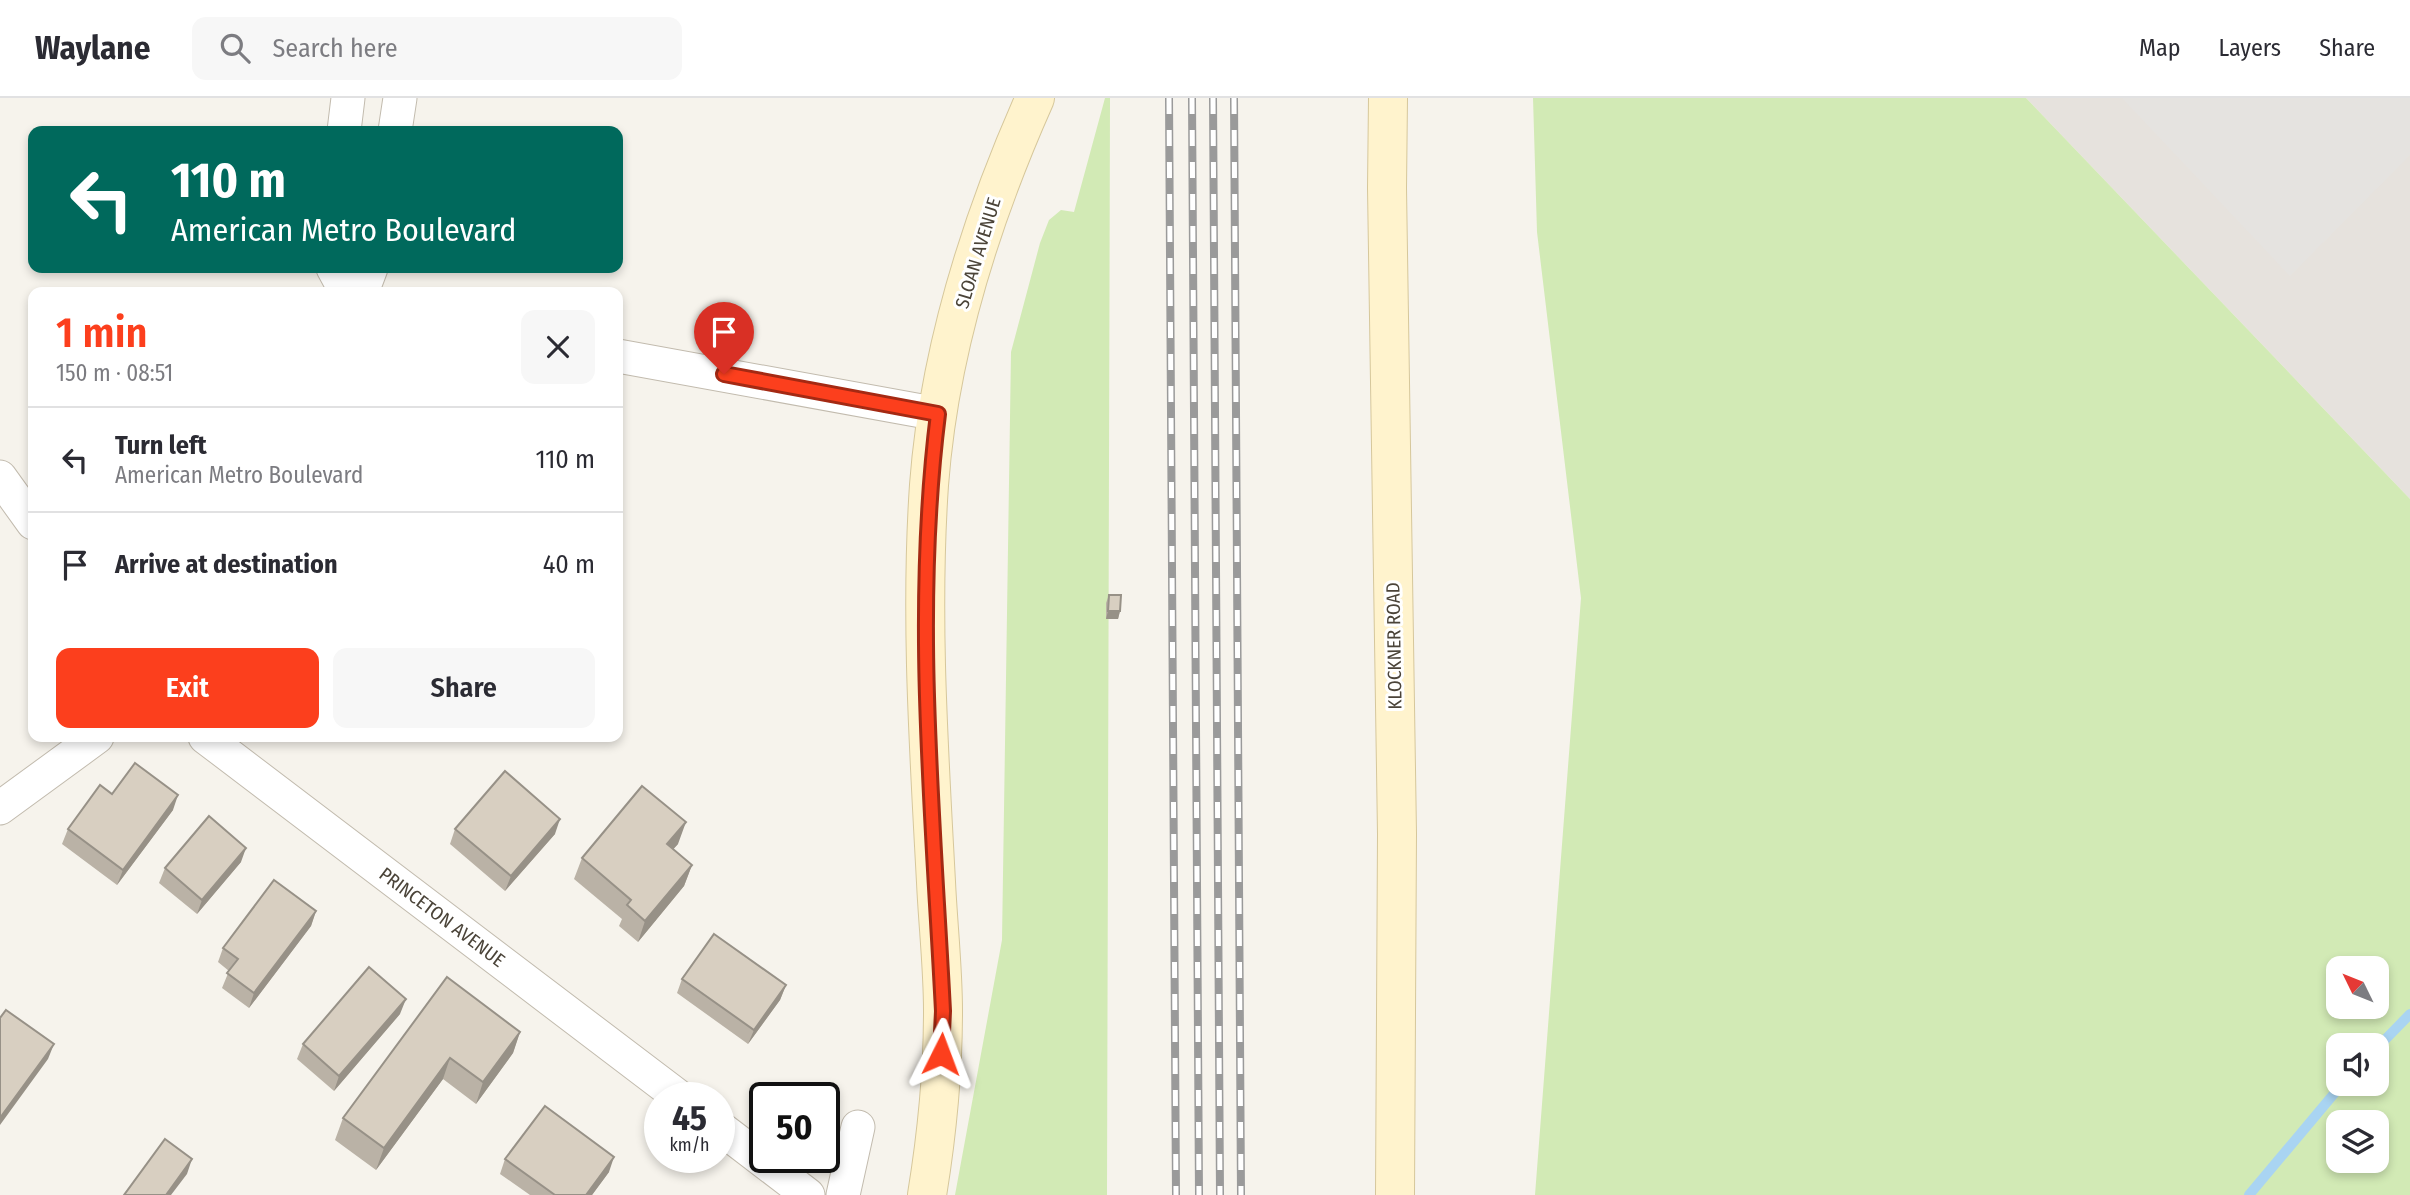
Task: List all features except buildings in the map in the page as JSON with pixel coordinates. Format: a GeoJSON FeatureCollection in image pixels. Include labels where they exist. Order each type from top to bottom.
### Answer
{"type":"FeatureCollection","features":[{"type":"Feature","properties":{"kind":"main road","name":"SLOAN AVENUE"},"geometry":{"type":"LineString","coordinates":[[927,1195],[939,1098],[943,1011],[928,713],[926,598],[929,485],[938,414],[960,312],[1000,183],[1035,98]]}},
{"type":"Feature","properties":{"kind":"main road","name":"KLOCKNER ROAD"},"geometry":{"type":"LineString","coordinates":[[1388,98],[1387,188],[1397,834],[1395,1195]]}},
{"type":"Feature","properties":{"kind":"street"},"geometry":{"type":"LineString","coordinates":[[345,126],[348,98]]}},
{"type":"Feature","properties":{"kind":"street"},"geometry":{"type":"LineString","coordinates":[[396,126],[400,98]]}},
{"type":"Feature","properties":{"kind":"street"},"geometry":{"type":"LineString","coordinates":[[623,357],[938,414]]}},
{"type":"Feature","properties":{"kind":"street"},"geometry":{"type":"LineString","coordinates":[[0,477],[28,516]]}},
{"type":"Feature","properties":{"kind":"street"},"geometry":{"type":"LineString","coordinates":[[0,808],[90,742]]}},
{"type":"Feature","properties":{"kind":"street","name":"PRINCETON AVENUE"},"geometry":{"type":"LineString","coordinates":[[212,742],[660,1082]]}},
{"type":"Feature","properties":{"kind":"street"},"geometry":{"type":"LineString","coordinates":[[842,1195],[858,1127]]}},
{"type":"Feature","properties":{"kind":"street"},"geometry":{"type":"LineString","coordinates":[[735,1140],[808,1195]]}},
{"type":"Feature","properties":{"kind":"shaded area"},"geometry":{"type":"Polygon","coordinates":[[[2026,98],[2410,98],[2410,499],[2026,98]]]}},
{"type":"Feature","properties":{"kind":"shaded area"},"geometry":{"type":"Polygon","coordinates":[[[2122,98],[2410,98],[2410,155],[2290,276],[2122,98]]]}},
{"type":"Feature","properties":{"kind":"green space"},"geometry":{"type":"Polygon","coordinates":[[[1105,98],[1110,98],[1107,1195],[955,1195],[1002,940],[1011,352],[1040,243],[1049,220],[1061,210],[1074,212],[1105,98]]]}},
{"type":"Feature","properties":{"kind":"green space"},"geometry":{"type":"Polygon","coordinates":[[[1533,98],[2026,98],[2410,499],[2410,1195],[1535,1195],[1581,598],[1537,232],[1533,98]]]}},
{"type":"Feature","properties":{"kind":"waterway"},"geometry":{"type":"LineString","coordinates":[[2389,1036],[2410,1014]]}},
{"type":"Feature","properties":{"kind":"waterway"},"geometry":{"type":"LineString","coordinates":[[2249,1195],[2332,1096]]}},
{"type":"Feature","properties":{"kind":"railway"},"geometry":{"type":"LineString","coordinates":[[1169,98],[1176,1195]]}},
{"type":"Feature","properties":{"kind":"railway"},"geometry":{"type":"LineString","coordinates":[[1192,98],[1199,1195]]}},
{"type":"Feature","properties":{"kind":"railway"},"geometry":{"type":"LineString","coordinates":[[1213,98],[1220,1195]]}},
{"type":"Feature","properties":{"kind":"railway"},"geometry":{"type":"LineString","coordinates":[[1234,98],[1241,1195]]}},
{"type":"Feature","properties":{"kind":"route"},"geometry":{"type":"LineString","coordinates":[[724,374],[938,414],[929,485],[926,598],[928,713],[943,1011],[941,1054]]}}]}
